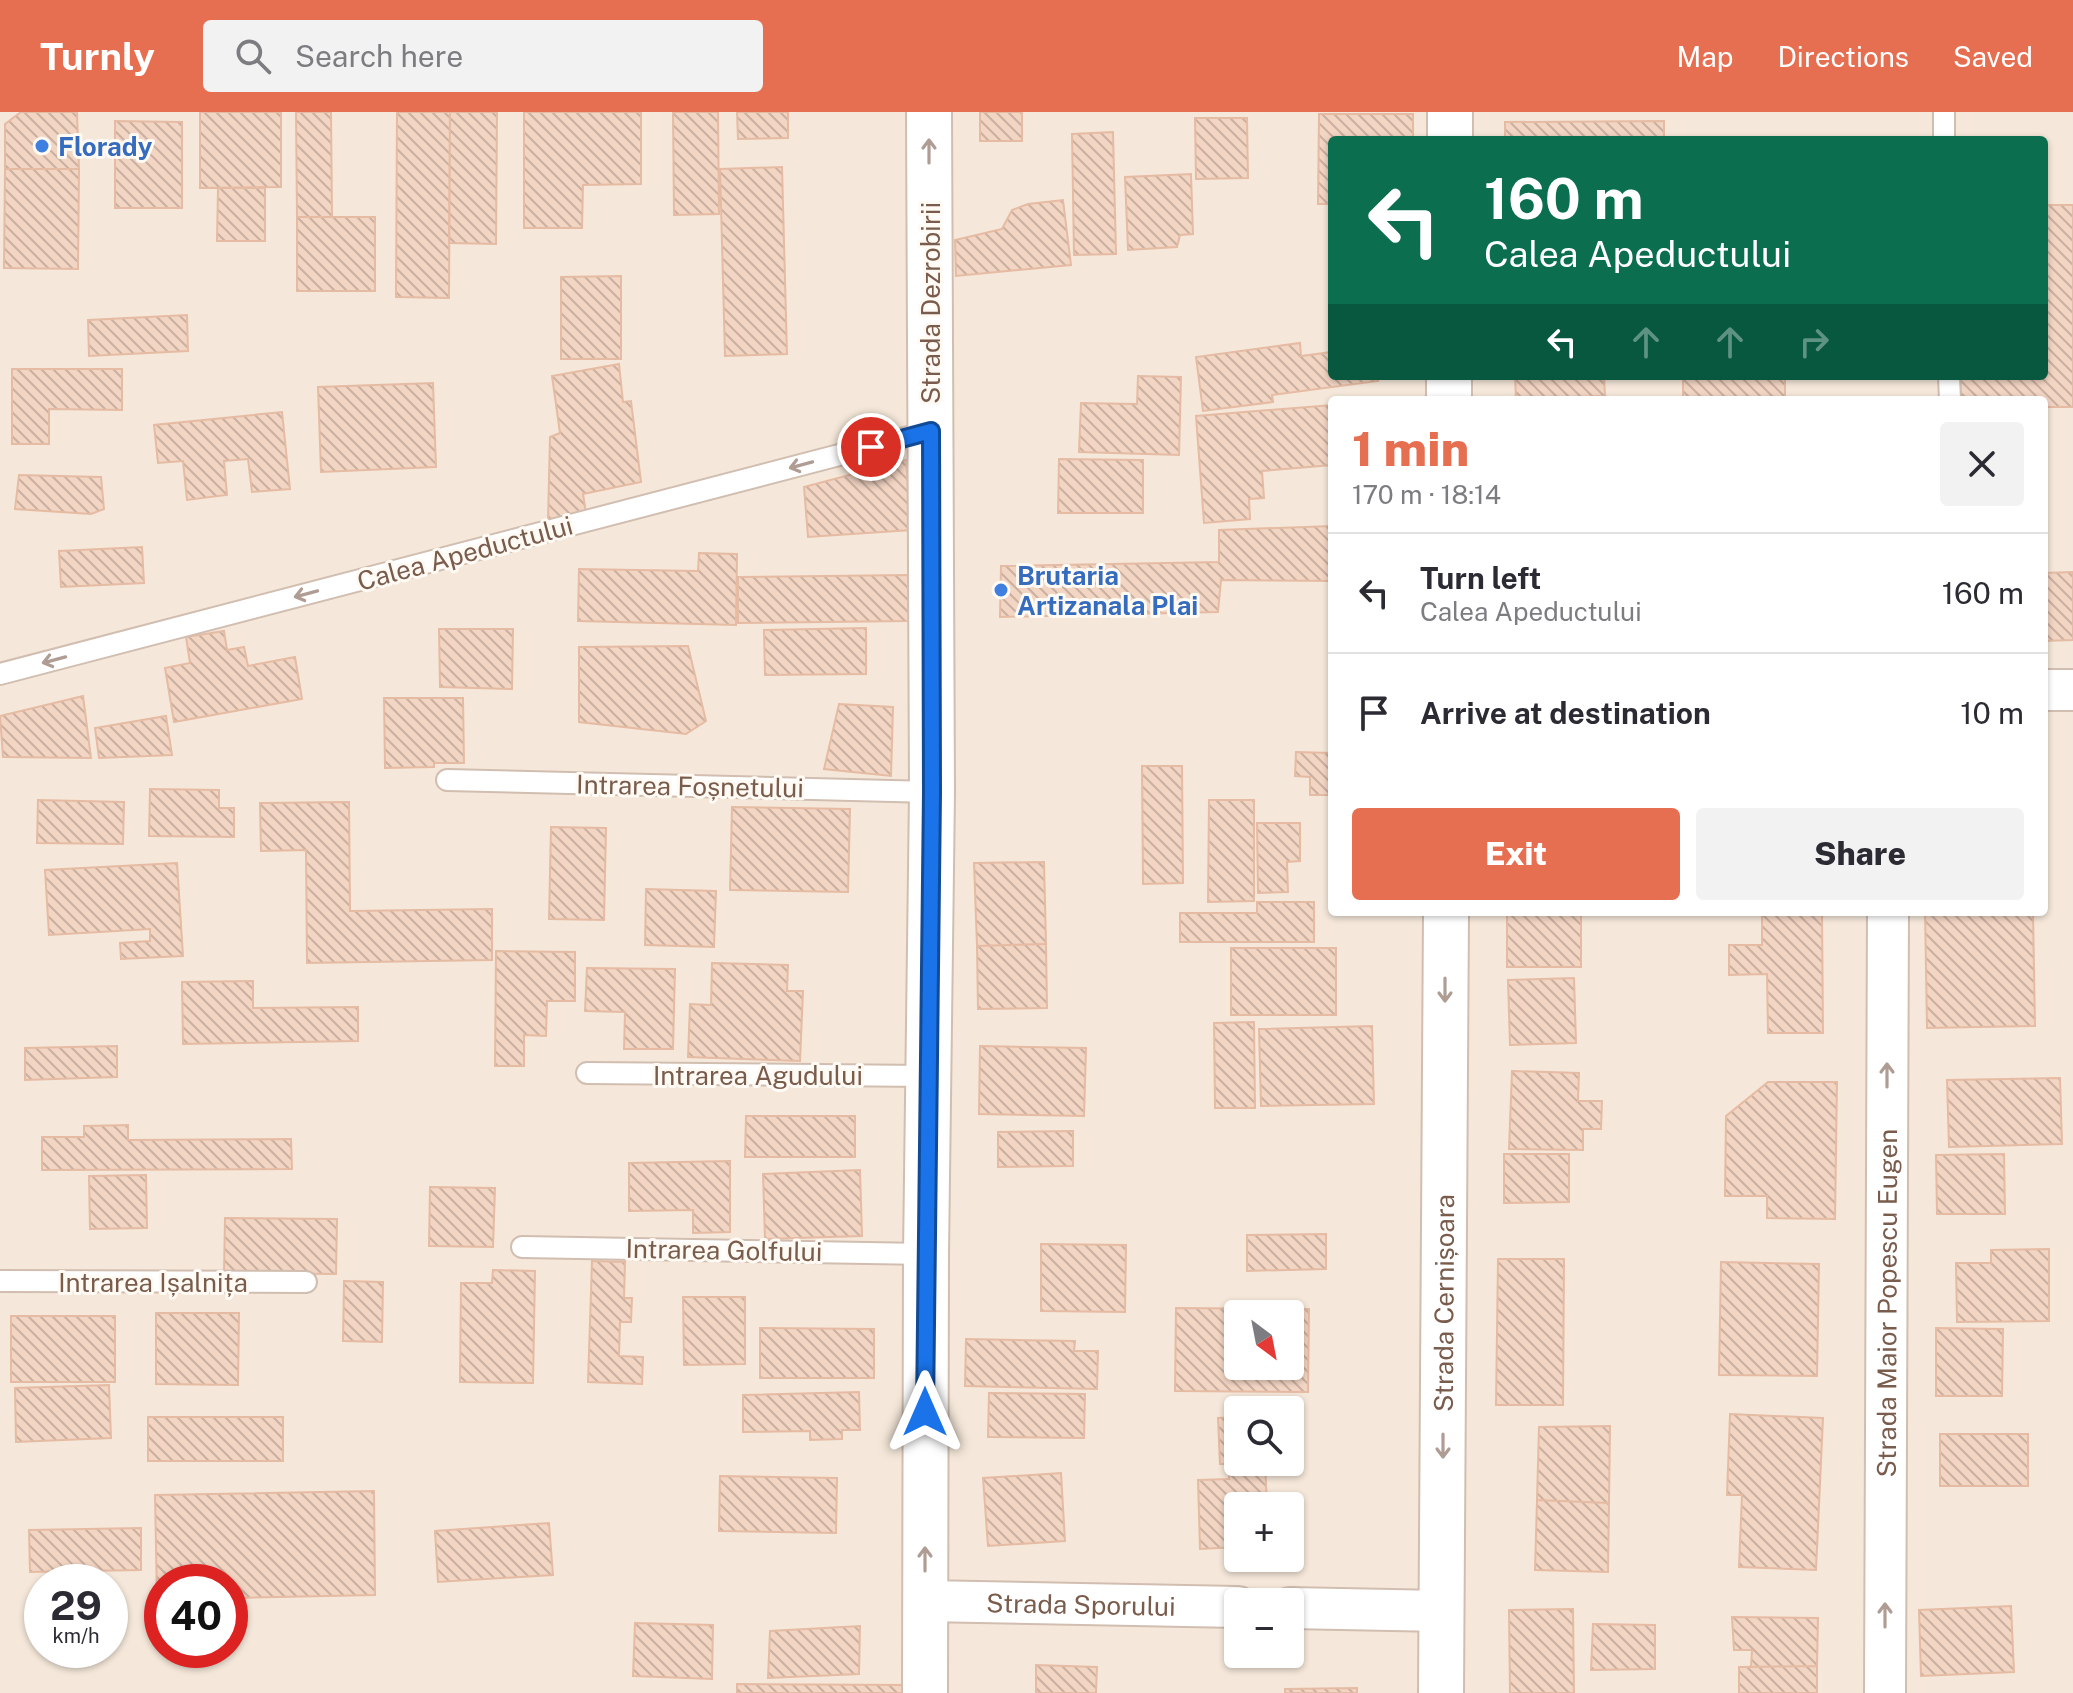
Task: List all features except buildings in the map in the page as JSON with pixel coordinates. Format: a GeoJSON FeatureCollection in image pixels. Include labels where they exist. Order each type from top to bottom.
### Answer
{"type":"FeatureCollection","features":[{"type":"Feature","properties":{"kind":"street","name":"Strada Dezrobirii"},"geometry":{"type":"LineString","coordinates":[[925,1693],[926,1254],[932,792],[929,112]]}},
{"type":"Feature","properties":{"kind":"street"},"geometry":{"type":"LineString","coordinates":[[1450,112],[1450,136]]}},
{"type":"Feature","properties":{"kind":"street"},"geometry":{"type":"LineString","coordinates":[[2048,690],[2073,690]]}},
{"type":"Feature","properties":{"kind":"street","name":"Strada Cernișoara"},"geometry":{"type":"LineString","coordinates":[[1441,1693],[1446,916]]}},
{"type":"Feature","properties":{"kind":"street","name":"Strada Maior Popescu Eugen"},"geometry":{"type":"LineString","coordinates":[[1885,1693],[1888,916]]}},
{"type":"Feature","properties":{"kind":"street","name":"Strada Sporului"},"geometry":{"type":"LineString","coordinates":[[925,1601],[1224,1607]]}},
{"type":"Feature","properties":{"kind":"street"},"geometry":{"type":"LineString","coordinates":[[1304,1608],[1442,1611]]}},
{"type":"Feature","properties":{"kind":"lane"},"geometry":{"type":"LineString","coordinates":[[1944,112],[1944,136]]}},
{"type":"Feature","properties":{"kind":"lane","name":"Calea Apeductului"},"geometry":{"type":"LineString","coordinates":[[0,674],[931,431]]}},
{"type":"Feature","properties":{"kind":"lane","name":"Intrarea Foșnetului"},"geometry":{"type":"LineString","coordinates":[[447,780],[932,792]]}},
{"type":"Feature","properties":{"kind":"lane","name":"Intrarea Agudului"},"geometry":{"type":"LineString","coordinates":[[587,1073],[928,1076]]}},
{"type":"Feature","properties":{"kind":"lane","name":"Intrarea Golfului"},"geometry":{"type":"LineString","coordinates":[[522,1247],[926,1254]]}},
{"type":"Feature","properties":{"kind":"lane","name":"Intrarea Ișalnița"},"geometry":{"type":"LineString","coordinates":[[0,1281],[306,1282]]}},
{"type":"Feature","properties":{"kind":"shaded area"},"geometry":{"type":"Polygon","coordinates":[[[0,112],[2073,112],[2073,1693],[0,1693],[0,112]]]}},
{"type":"Feature","properties":{"kind":"place","name":"Florady"},"geometry":{"type":"Point","coordinates":[42,146]}},
{"type":"Feature","properties":{"kind":"place","name":"Brutaria Artizanala Plai"},"geometry":{"type":"Point","coordinates":[1001,590]}},
{"type":"Feature","properties":{"kind":"route"},"geometry":{"type":"LineString","coordinates":[[871,447],[931,431],[932,792],[925,1412]]}}]}
